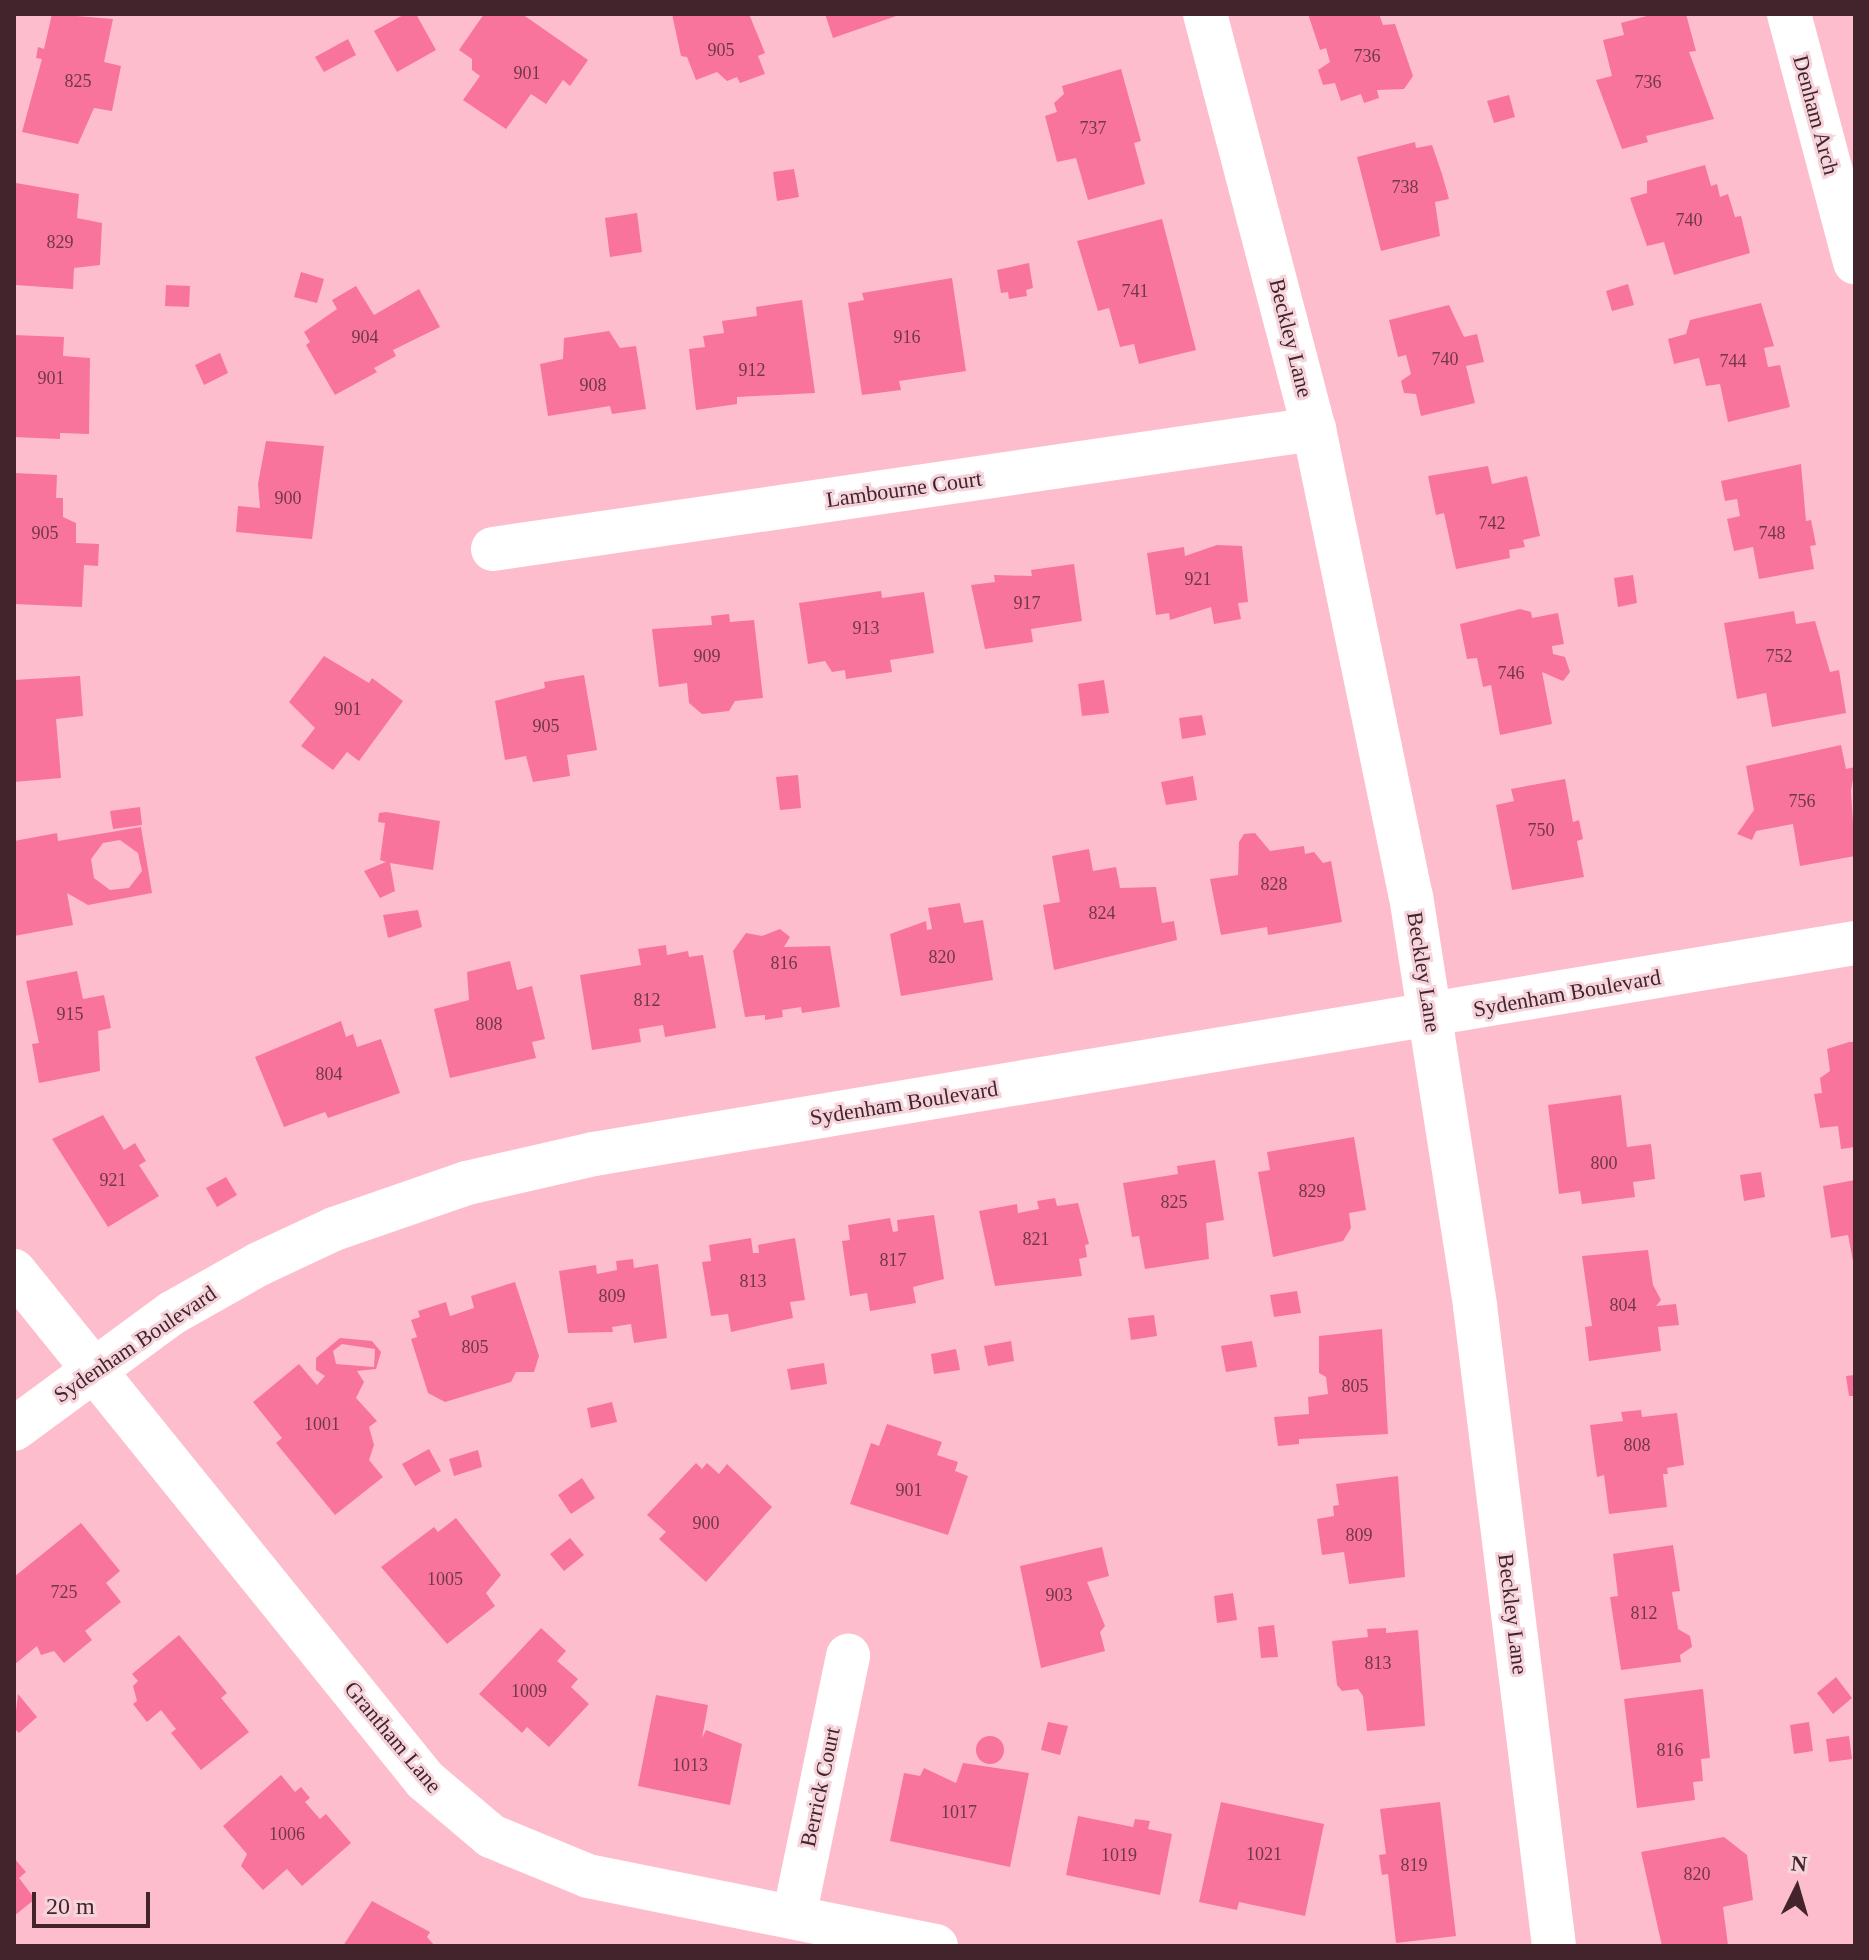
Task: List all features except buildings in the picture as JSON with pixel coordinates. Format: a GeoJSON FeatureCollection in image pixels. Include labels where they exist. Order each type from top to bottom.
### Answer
{"type":"FeatureCollection","features":[{"type":"Feature","properties":{"kind":"street","name":"Beckley Lane"},"geometry":{"type":"LineString","coordinates":[[1205,14],[1314,429],[1375,712],[1432,1016],[1475,1306],[1554,1946]]}},
{"type":"Feature","properties":{"kind":"street","name":"Denham Arch"},"geometry":{"type":"LineString","coordinates":[[1789,14],[1855,262]]}},
{"type":"Feature","properties":{"kind":"street","name":"Lambourne Court"},"geometry":{"type":"LineString","coordinates":[[493,549],[1314,429]]}},
{"type":"Feature","properties":{"kind":"street","name":"Sydenham Boulevard"},"geometry":{"type":"LineString","coordinates":[[14,1429],[172,1313],[259,1264],[334,1229],[467,1183],[594,1154],[1855,943]]}},
{"type":"Feature","properties":{"kind":"street","name":"Grantham Lane"},"geometry":{"type":"LineString","coordinates":[[14,1271],[425,1780],[491,1836],[554,1866],[936,1946]]}},
{"type":"Feature","properties":{"kind":"street","name":"Berrick Court"},"geometry":{"type":"LineString","coordinates":[[794,1917],[848,1656]]}}]}
